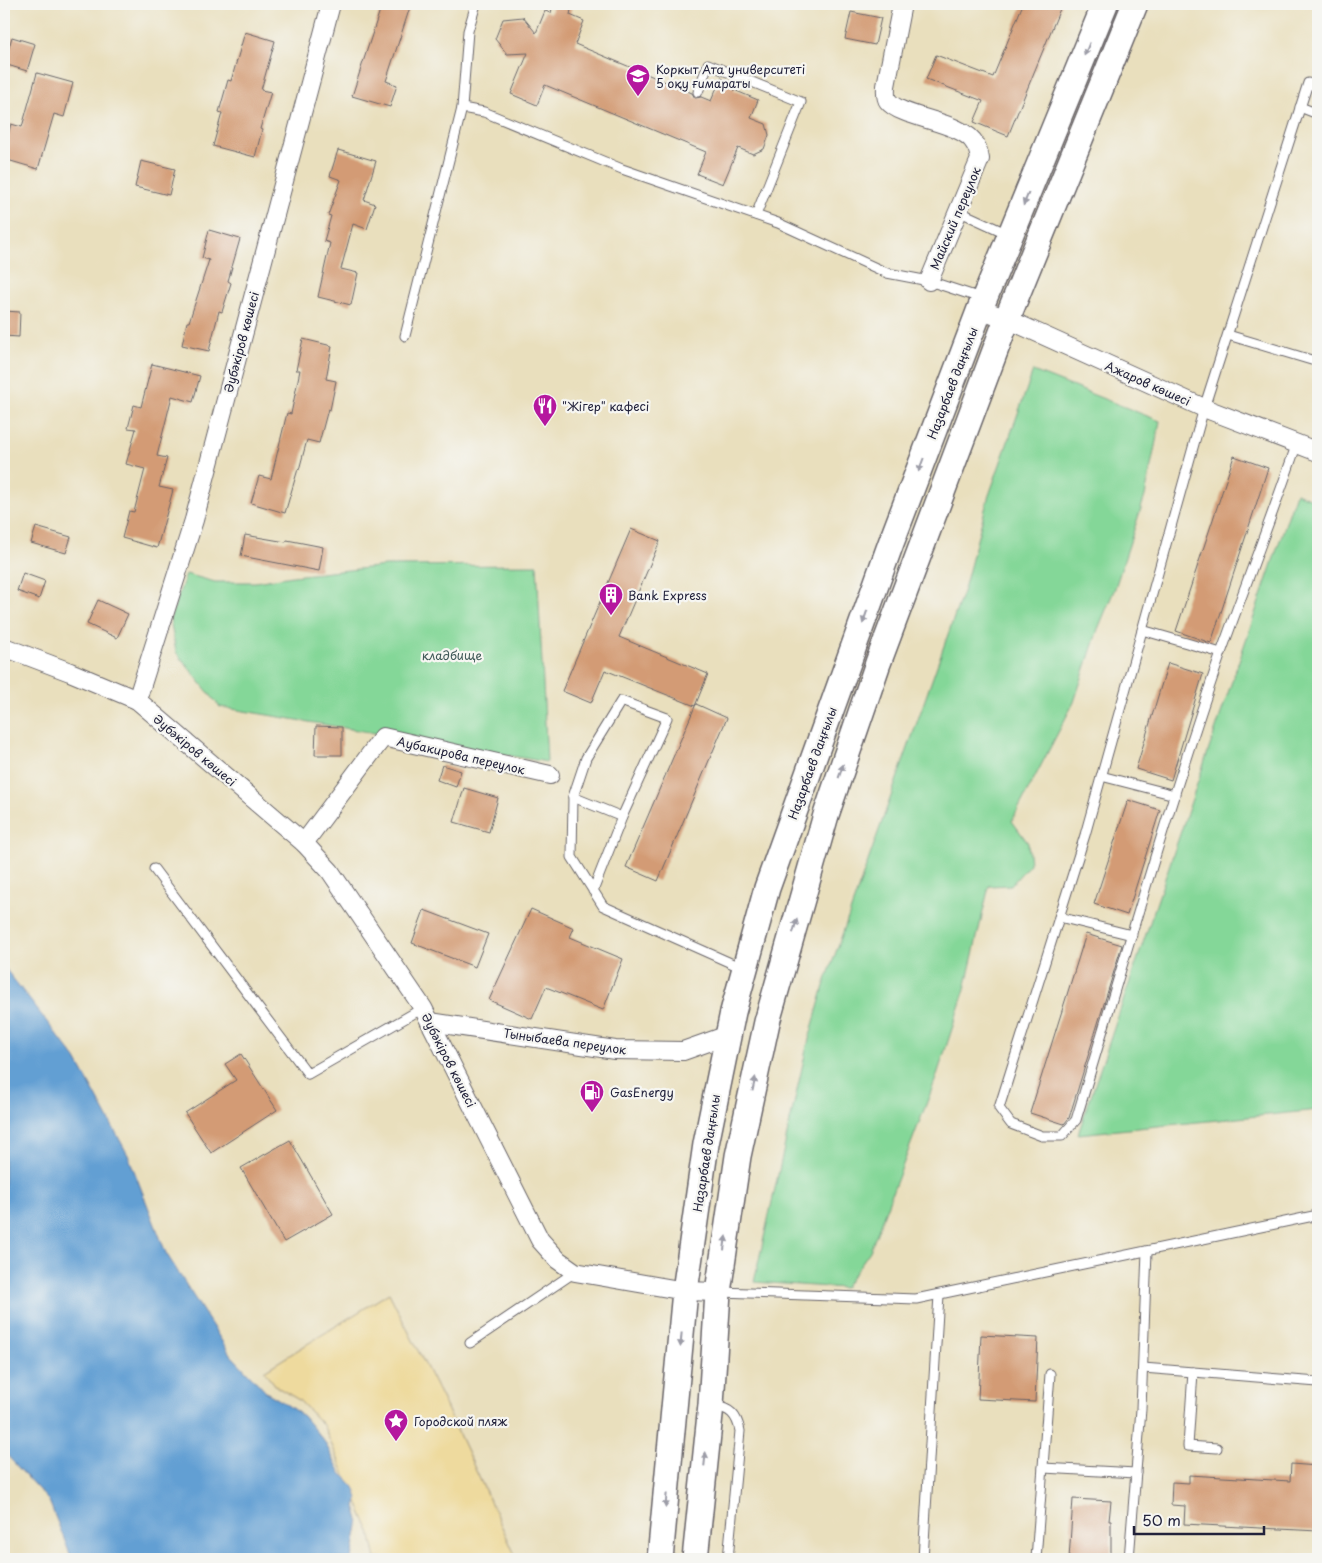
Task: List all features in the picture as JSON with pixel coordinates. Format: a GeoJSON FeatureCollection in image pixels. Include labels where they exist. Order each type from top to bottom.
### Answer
{"type":"FeatureCollection","features":[{"type":"Feature","properties":{"kind":"main road","name":"Назарбаев даңғылы"},"geometry":{"type":"LineString","coordinates":[[660,1559],[685,1291],[706,1144],[728,1036],[767,888],[892,543],[983,304],[1105,4]]}},
{"type":"Feature","properties":{"kind":"main road"},"geometry":{"type":"LineString","coordinates":[[695,1559],[711,1405],[718,1292],[738,1156],[767,1022],[826,815],[878,663],[1007,319],[1135,4]]}},
{"type":"Feature","properties":{"kind":"street","name":"Әубәкіров көшесі"},"geometry":{"type":"LineString","coordinates":[[331,4],[194,520],[137,700],[304,843],[330,871],[426,1015],[540,1240],[558,1260],[575,1272],[685,1291],[718,1292]]}},
{"type":"Feature","properties":{"kind":"street","name":"Майский переулок"},"geometry":{"type":"LineString","coordinates":[[902,4],[886,86],[889,102],[901,109],[961,131],[975,143],[980,159],[929,281]]}},
{"type":"Feature","properties":{"kind":"street","name":"Ажаров көшесі"},"geometry":{"type":"LineString","coordinates":[[983,304],[1007,319],[1204,408],[1318,452]]}},
{"type":"Feature","properties":{"kind":"street"},"geometry":{"type":"LineString","coordinates":[[4,647],[137,700]]}},
{"type":"Feature","properties":{"kind":"street","name":"Аубакирова переулок"},"geometry":{"type":"LineString","coordinates":[[304,843],[383,737],[550,775]]}},
{"type":"Feature","properties":{"kind":"street","name":"Тыныбаева переулок"},"geometry":{"type":"LineString","coordinates":[[426,1015],[614,1050],[683,1051],[728,1036]]}},
{"type":"Feature","properties":{"kind":"lane"},"geometry":{"type":"LineString","coordinates":[[405,336],[462,108],[468,31],[476,4]]}},
{"type":"Feature","properties":{"kind":"lane"},"geometry":{"type":"LineString","coordinates":[[698,92],[708,64],[801,102],[756,215]]}},
{"type":"Feature","properties":{"kind":"lane"},"geometry":{"type":"LineString","coordinates":[[1297,443],[1221,653],[1175,795],[1076,1120],[1062,1136],[1042,1136],[1011,1124],[999,1108],[1101,776],[1204,408],[1308,83],[1318,87]]}},
{"type":"Feature","properties":{"kind":"lane"},"geometry":{"type":"LineString","coordinates":[[1300,107],[1318,114]]}},
{"type":"Feature","properties":{"kind":"lane"},"geometry":{"type":"LineString","coordinates":[[462,108],[484,112],[622,168],[778,223],[887,273],[929,281],[983,304]]}},
{"type":"Feature","properties":{"kind":"lane"},"geometry":{"type":"LineString","coordinates":[[958,211],[1011,236]]}},
{"type":"Feature","properties":{"kind":"lane"},"geometry":{"type":"LineString","coordinates":[[1228,335],[1318,362]]}},
{"type":"Feature","properties":{"kind":"lane"},"geometry":{"type":"LineString","coordinates":[[1142,630],[1221,653]]}},
{"type":"Feature","properties":{"kind":"lane"},"geometry":{"type":"LineString","coordinates":[[593,891],[622,818],[667,718],[621,701],[586,758],[573,797],[572,857],[602,906],[745,969]]}},
{"type":"Feature","properties":{"kind":"lane"},"geometry":{"type":"LineString","coordinates":[[1101,776],[1175,795]]}},
{"type":"Feature","properties":{"kind":"lane"},"geometry":{"type":"LineString","coordinates":[[573,797],[622,818]]}},
{"type":"Feature","properties":{"kind":"lane"},"geometry":{"type":"LineString","coordinates":[[154,869],[308,1074],[426,1015]]}},
{"type":"Feature","properties":{"kind":"lane"},"geometry":{"type":"LineString","coordinates":[[1059,917],[1132,935]]}},
{"type":"Feature","properties":{"kind":"lane"},"geometry":{"type":"LineString","coordinates":[[718,1292],[916,1299],[1318,1215]]}},
{"type":"Feature","properties":{"kind":"lane"},"geometry":{"type":"LineString","coordinates":[[1129,1559],[1143,1368],[1148,1251]]}},
{"type":"Feature","properties":{"kind":"lane"},"geometry":{"type":"LineString","coordinates":[[470,1343],[575,1272]]}},
{"type":"Feature","properties":{"kind":"lane"},"geometry":{"type":"LineString","coordinates":[[923,1559],[939,1295]]}},
{"type":"Feature","properties":{"kind":"lane"},"geometry":{"type":"LineString","coordinates":[[1143,1368],[1318,1382]]}},
{"type":"Feature","properties":{"kind":"lane"},"geometry":{"type":"LineString","coordinates":[[1192,1372],[1188,1446],[1217,1448]]}},
{"type":"Feature","properties":{"kind":"lane"},"geometry":{"type":"LineString","coordinates":[[1036,1559],[1050,1374]]}},
{"type":"Feature","properties":{"kind":"lane"},"geometry":{"type":"LineString","coordinates":[[711,1405],[722,1407],[732,1412],[738,1420],[740,1430],[728,1559]]}},
{"type":"Feature","properties":{"kind":"lane"},"geometry":{"type":"LineString","coordinates":[[1043,1468],[1136,1473]]}},
{"type":"Feature","properties":{"kind":"green space"},"geometry":{"type":"Polygon","coordinates":[[[1033,371],[1160,421],[1145,496],[1115,588],[1098,629],[1074,702],[1012,821],[1028,843],[1030,864],[1011,885],[989,886],[965,989],[935,1081],[870,1251],[844,1288],[754,1282],[806,1050],[824,986],[964,589],[988,498],[1033,371]]]}},
{"type":"Feature","properties":{"kind":"green space"},"geometry":{"type":"Polygon","coordinates":[[[1296,493],[1318,501],[1318,1110],[1078,1134],[1296,493]]]}},
{"type":"Feature","properties":{"kind":"green space","name":"кладбище"},"geometry":{"type":"Polygon","coordinates":[[[537,565],[547,762],[220,707],[176,652],[170,619],[186,574],[215,582],[255,582],[386,566],[537,565]]]}},
{"type":"Feature","properties":{"kind":"sand","name":"Городской пляж"},"geometry":{"type":"Polygon","coordinates":[[[389,1293],[444,1402],[517,1559],[376,1559],[370,1532],[323,1425],[299,1400],[277,1387],[264,1371],[389,1293]]]}},
{"type":"Feature","properties":{"kind":"water"},"geometry":{"type":"Polygon","coordinates":[[[4,967],[76,1059],[128,1155],[166,1253],[230,1354],[266,1392],[303,1416],[324,1441],[341,1473],[354,1487],[358,1498],[355,1506],[359,1520],[352,1559],[72,1559],[49,1501],[4,1452],[4,967]]]}},
{"type":"Feature","properties":{"kind":"building"},"geometry":{"type":"Polygon","coordinates":[[[382,4],[411,4],[386,81],[397,85],[390,107],[352,96],[382,4]]]}},
{"type":"Feature","properties":{"kind":"building","name":"Коркыт Ата университеті 5 оқу ғимараты"},"geometry":{"type":"Polygon","coordinates":[[[553,4],[572,4],[570,15],[584,21],[575,44],[692,93],[695,98],[701,97],[711,101],[721,78],[737,85],[734,90],[758,100],[751,118],[766,124],[769,135],[764,149],[753,154],[738,148],[723,184],[697,174],[706,152],[545,85],[537,105],[511,94],[528,53],[507,54],[495,39],[503,19],[523,17],[536,33],[545,11],[551,13],[553,4]]]}},
{"type":"Feature","properties":{"kind":"building"},"geometry":{"type":"Polygon","coordinates":[[[1023,4],[1062,4],[1008,136],[974,122],[983,101],[926,79],[936,55],[993,77],[1023,4]]]}},
{"type":"Feature","properties":{"kind":"building"},"geometry":{"type":"Polygon","coordinates":[[[851,12],[881,18],[875,45],[845,39],[851,12]]]}},
{"type":"Feature","properties":{"kind":"building"},"geometry":{"type":"Polygon","coordinates":[[[245,32],[275,41],[261,90],[271,92],[260,129],[262,130],[255,157],[213,146],[222,113],[219,112],[228,80],[231,81],[245,32]]]}},
{"type":"Feature","properties":{"kind":"building"},"geometry":{"type":"Polygon","coordinates":[[[12,37],[35,44],[27,71],[4,64],[12,37]]]}},
{"type":"Feature","properties":{"kind":"building"},"geometry":{"type":"Polygon","coordinates":[[[37,73],[73,83],[64,117],[54,114],[38,169],[4,159],[4,149],[11,124],[22,127],[37,73]]]}},
{"type":"Feature","properties":{"kind":"building"},"geometry":{"type":"Polygon","coordinates":[[[338,150],[376,161],[364,200],[375,204],[367,229],[353,224],[341,269],[358,273],[351,305],[318,297],[330,243],[324,241],[331,216],[328,215],[341,180],[330,176],[338,150]]]}},
{"type":"Feature","properties":{"kind":"building"},"geometry":{"type":"Polygon","coordinates":[[[141,161],[175,169],[169,195],[135,187],[141,161]]]}},
{"type":"Feature","properties":{"kind":"building"},"geometry":{"type":"Polygon","coordinates":[[[209,230],[240,239],[228,281],[231,283],[222,312],[219,311],[209,351],[182,345],[187,322],[189,322],[209,260],[202,258],[209,230]]]}},
{"type":"Feature","properties":{"kind":"building"},"geometry":{"type":"Polygon","coordinates":[[[4,311],[20,312],[19,337],[4,336],[4,311]]]}},
{"type":"Feature","properties":{"kind":"building"},"geometry":{"type":"Polygon","coordinates":[[[303,339],[332,346],[326,379],[336,381],[330,410],[328,409],[319,443],[307,440],[285,513],[251,503],[259,476],[271,479],[287,413],[291,414],[300,370],[296,370],[303,339]]]}},
{"type":"Feature","properties":{"kind":"building"},"geometry":{"type":"Polygon","coordinates":[[[152,364],[200,376],[193,402],[172,396],[157,456],[167,458],[159,487],[173,490],[157,548],[122,538],[129,511],[134,512],[145,469],[126,464],[136,429],[128,428],[134,405],[141,407],[152,364]]]}},
{"type":"Feature","properties":{"kind":"building"},"geometry":{"type":"Polygon","coordinates":[[[1234,456],[1268,468],[1211,643],[1176,631],[1234,456]]]}},
{"type":"Feature","properties":{"kind":"building"},"geometry":{"type":"Polygon","coordinates":[[[36,527],[71,537],[66,553],[31,543],[36,527]]]}},
{"type":"Feature","properties":{"kind":"building","name":"Bank Express"},"geometry":{"type":"Polygon","coordinates":[[[631,529],[660,541],[619,637],[708,674],[695,706],[605,670],[591,703],[562,691],[631,529]]]}},
{"type":"Feature","properties":{"kind":"building"},"geometry":{"type":"Polygon","coordinates":[[[245,535],[323,547],[319,571],[241,556],[245,535]]]}},
{"type":"Feature","properties":{"kind":"building"},"geometry":{"type":"Polygon","coordinates":[[[23,573],[45,581],[39,599],[17,591],[23,573]]]}},
{"type":"Feature","properties":{"kind":"building"},"geometry":{"type":"Polygon","coordinates":[[[98,600],[128,614],[117,638],[87,624],[98,600]]]}},
{"type":"Feature","properties":{"kind":"building"},"geometry":{"type":"Polygon","coordinates":[[[1168,663],[1203,674],[1171,780],[1136,769],[1168,663]]]}},
{"type":"Feature","properties":{"kind":"building"},"geometry":{"type":"Polygon","coordinates":[[[696,704],[727,718],[658,881],[626,867],[696,704]]]}},
{"type":"Feature","properties":{"kind":"building"},"geometry":{"type":"Polygon","coordinates":[[[316,726],[342,727],[342,755],[315,755],[316,726]]]}},
{"type":"Feature","properties":{"kind":"building"},"geometry":{"type":"Polygon","coordinates":[[[442,765],[461,771],[456,787],[437,780],[442,765]]]}},
{"type":"Feature","properties":{"kind":"building"},"geometry":{"type":"Polygon","coordinates":[[[464,788],[498,798],[489,832],[454,822],[464,788]]]}},
{"type":"Feature","properties":{"kind":"building"},"geometry":{"type":"Polygon","coordinates":[[[1128,800],[1160,810],[1127,915],[1094,904],[1128,800]]]}},
{"type":"Feature","properties":{"kind":"building"},"geometry":{"type":"Polygon","coordinates":[[[531,909],[574,928],[570,937],[623,959],[603,1010],[546,987],[532,1019],[489,1000],[531,909]]]}},
{"type":"Feature","properties":{"kind":"building"},"geometry":{"type":"Polygon","coordinates":[[[424,910],[488,934],[475,967],[412,943],[424,910]]]}},
{"type":"Feature","properties":{"kind":"building"},"geometry":{"type":"Polygon","coordinates":[[[1086,934],[1122,945],[1069,1118],[1064,1124],[1030,1113],[1086,934]]]}},
{"type":"Feature","properties":{"kind":"building"},"geometry":{"type":"Polygon","coordinates":[[[241,1054],[277,1110],[211,1153],[185,1113],[236,1080],[225,1064],[241,1054]]]}},
{"type":"Feature","properties":{"kind":"building"},"geometry":{"type":"Polygon","coordinates":[[[290,1140],[333,1214],[284,1242],[241,1168],[290,1140]]]}},
{"type":"Feature","properties":{"kind":"building"},"geometry":{"type":"Polygon","coordinates":[[[981,1335],[1038,1338],[1035,1402],[978,1399],[981,1335]]]}},
{"type":"Feature","properties":{"kind":"building"},"geometry":{"type":"Polygon","coordinates":[[[1291,1464],[1318,1466],[1318,1531],[1184,1524],[1185,1506],[1171,1505],[1172,1482],[1189,1483],[1189,1475],[1290,1481],[1291,1464]]]}},
{"type":"Feature","properties":{"kind":"building"},"geometry":{"type":"Polygon","coordinates":[[[1073,1499],[1111,1501],[1109,1521],[1111,1521],[1111,1559],[1069,1559],[1073,1499]]]}},
{"type":"Feature","properties":{"kind":"place","name":"Коркыт Ата университеті 5 оқу ғимараты"},"geometry":{"type":"Point","coordinates":[638,97]}},
{"type":"Feature","properties":{"kind":"place","name":"\"Жігер\" кафесі"},"geometry":{"type":"Point","coordinates":[545,427]}},
{"type":"Feature","properties":{"kind":"place","name":"Bank Express"},"geometry":{"type":"Point","coordinates":[611,616]}},
{"type":"Feature","properties":{"kind":"place","name":"GasEnergy"},"geometry":{"type":"Point","coordinates":[592,1113]}},
{"type":"Feature","properties":{"kind":"place","name":"Городской пляж"},"geometry":{"type":"Point","coordinates":[396,1442]}}]}
